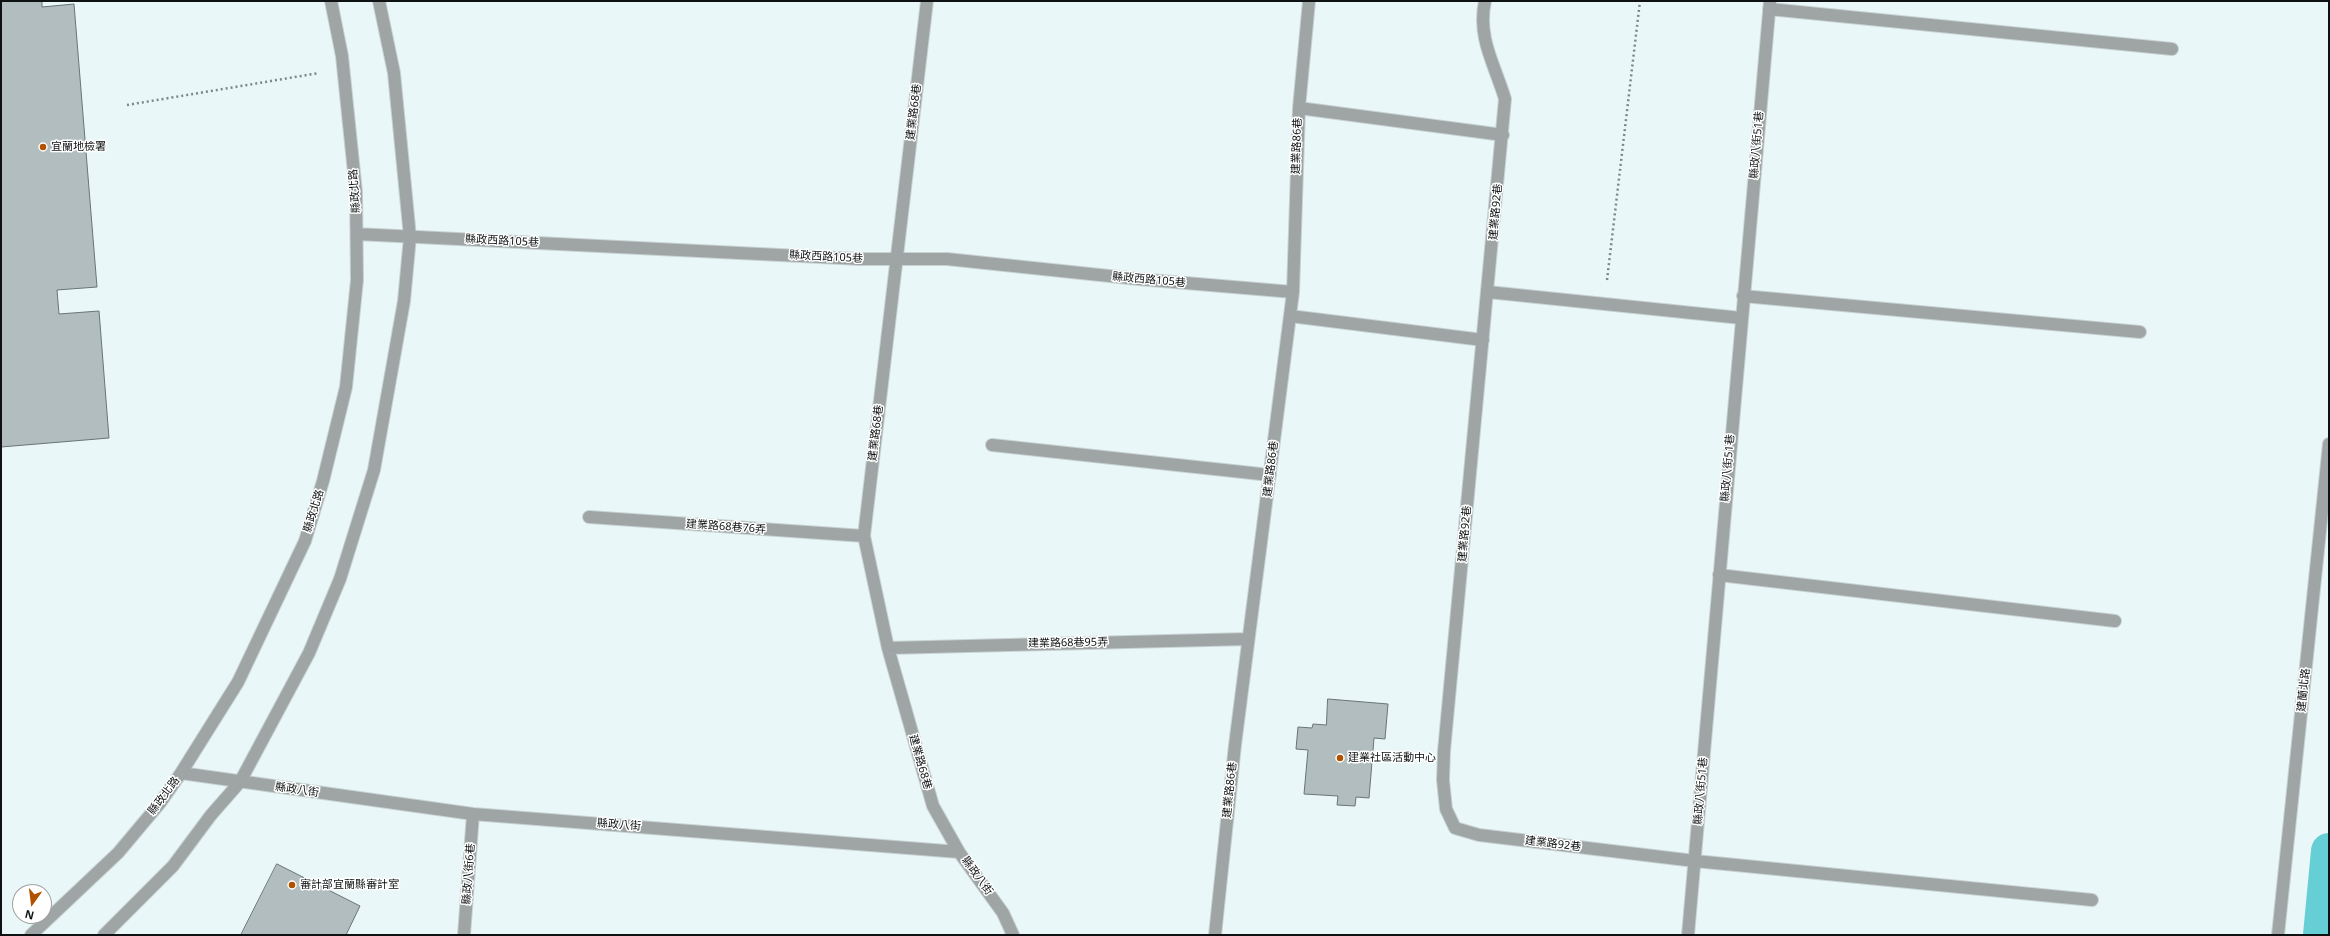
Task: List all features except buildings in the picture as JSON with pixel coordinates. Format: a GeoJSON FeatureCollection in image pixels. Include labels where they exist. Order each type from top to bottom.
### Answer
{"type":"FeatureCollection","features":[{"type":"Feature","properties":{"kind":"street","name":"縣政北路"},"geometry":{"type":"LineString","coordinates":[[32,935],[118,853],[160,803],[181,773],[238,682],[304,541],[323,480],[346,387],[357,280],[356,192],[343,70],[331,1]]}},
{"type":"Feature","properties":{"kind":"street"},"geometry":{"type":"LineString","coordinates":[[104,935],[173,866],[212,815],[240,782],[309,652],[340,579],[374,470],[404,301],[410,237],[394,73],[378,1]]}},
{"type":"Feature","properties":{"kind":"street","name":"建業路68巷"},"geometry":{"type":"LineString","coordinates":[[927,1],[864,536],[888,648],[933,806],[960,852]]}},
{"type":"Feature","properties":{"kind":"street","name":"建業路86巷"},"geometry":{"type":"LineString","coordinates":[[1215,935],[1248,639],[1294,292],[1299,108],[1309,1]]}},
{"type":"Feature","properties":{"kind":"street","name":"建業路92巷"},"geometry":{"type":"LineString","coordinates":[[1485,1],[1482,18],[1486,48],[1498,77],[1505,100],[1484,340],[1444,751],[1443,780],[1446,809],[1456,828],[1479,835],[1695,861],[2092,900]]}},
{"type":"Feature","properties":{"kind":"street"},"geometry":{"type":"LineString","coordinates":[[1770,5],[2172,49]]}},
{"type":"Feature","properties":{"kind":"street","name":"縣政八街51巷"},"geometry":{"type":"LineString","coordinates":[[1688,935],[1741,318],[1770,5]]}},
{"type":"Feature","properties":{"kind":"street"},"geometry":{"type":"LineString","coordinates":[[1299,108],[1503,135]]}},
{"type":"Feature","properties":{"kind":"street","name":"縣政西路105巷"},"geometry":{"type":"LineString","coordinates":[[357,234],[896,259],[947,259],[1138,279],[1294,292]]}},
{"type":"Feature","properties":{"kind":"street"},"geometry":{"type":"LineString","coordinates":[[1488,292],[1741,318]]}},
{"type":"Feature","properties":{"kind":"street"},"geometry":{"type":"LineString","coordinates":[[1743,296],[2140,332]]}},
{"type":"Feature","properties":{"kind":"street"},"geometry":{"type":"LineString","coordinates":[[1290,316],[1484,340]]}},
{"type":"Feature","properties":{"kind":"street","name":"建蘭北路"},"geometry":{"type":"LineString","coordinates":[[2278,935],[2329,444]]}},
{"type":"Feature","properties":{"kind":"street"},"geometry":{"type":"LineString","coordinates":[[992,445],[1270,476]]}},
{"type":"Feature","properties":{"kind":"street","name":"建業路68巷76弄"},"geometry":{"type":"LineString","coordinates":[[589,517],[864,536]]}},
{"type":"Feature","properties":{"kind":"street"},"geometry":{"type":"LineString","coordinates":[[1719,575],[2115,621]]}},
{"type":"Feature","properties":{"kind":"street","name":"建業路68巷95弄"},"geometry":{"type":"LineString","coordinates":[[888,648],[1248,639]]}},
{"type":"Feature","properties":{"kind":"street","name":"縣政八街"},"geometry":{"type":"LineString","coordinates":[[181,773],[473,814],[960,852],[1004,913],[1013,935]]}},
{"type":"Feature","properties":{"kind":"street","name":"縣政八街6巷"},"geometry":{"type":"LineString","coordinates":[[464,935],[473,814]]}},
{"type":"Feature","properties":{"kind":"path"},"geometry":{"type":"LineString","coordinates":[[1604,304],[1640,1]]}},
{"type":"Feature","properties":{"kind":"path"},"geometry":{"type":"LineString","coordinates":[[127,105],[343,70]]}},
{"type":"Feature","properties":{"kind":"waterway"},"geometry":{"type":"LineString","coordinates":[[2321,935],[2329,851]]}},
{"type":"Feature","properties":{"kind":"place","name":"宜蘭地檢署"},"geometry":{"type":"Point","coordinates":[43,147]}},
{"type":"Feature","properties":{"kind":"place","name":"建業社區活動中心"},"geometry":{"type":"Point","coordinates":[1340,758]}},
{"type":"Feature","properties":{"kind":"place","name":"審計部宜蘭縣審計室"},"geometry":{"type":"Point","coordinates":[292,885]}}]}
